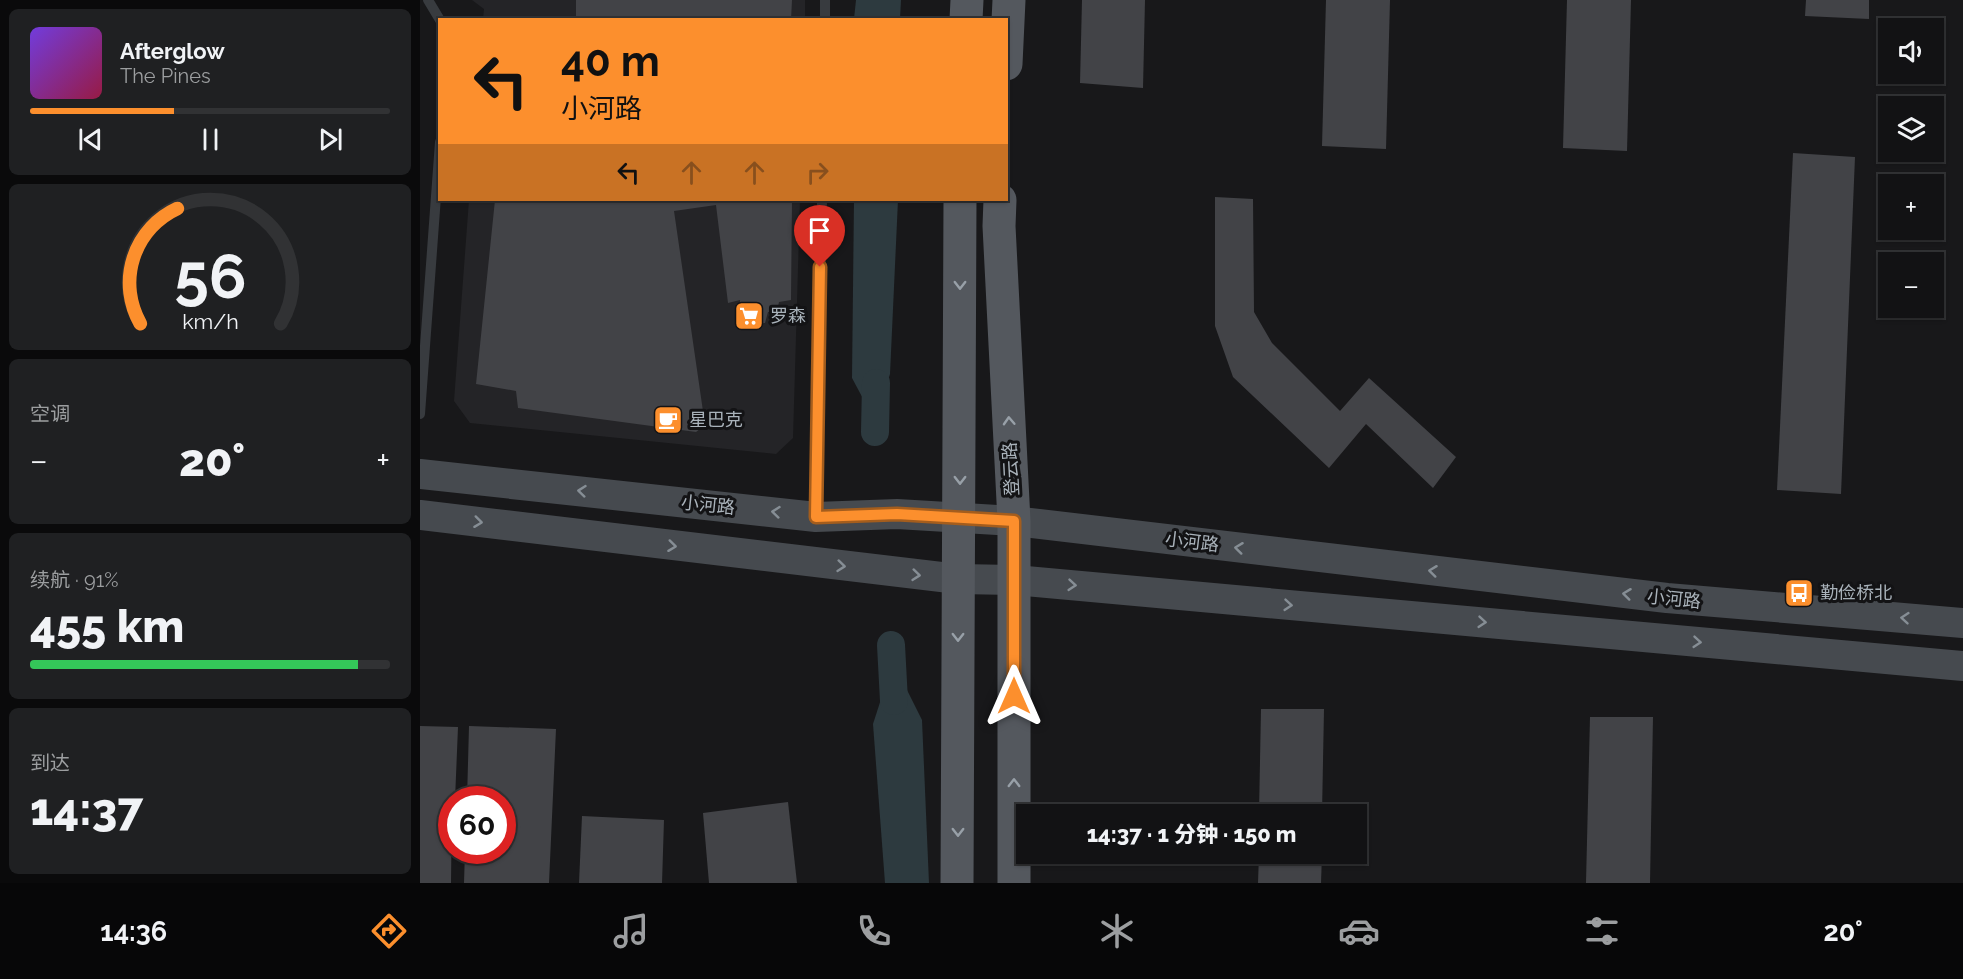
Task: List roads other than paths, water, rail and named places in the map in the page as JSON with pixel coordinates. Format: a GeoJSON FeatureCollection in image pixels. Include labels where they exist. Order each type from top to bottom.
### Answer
{"type":"FeatureCollection","features":[{"type":"Feature","properties":{"kind":"main road"},"geometry":{"type":"LineString","coordinates":[[966,18],[967,0]]}},
{"type":"Feature","properties":{"kind":"main road"},"geometry":{"type":"LineString","coordinates":[[1008,21],[1009,0]]}},
{"type":"Feature","properties":{"kind":"main road"},"geometry":{"type":"LineString","coordinates":[[957,883],[960,213]]}},
{"type":"Feature","properties":{"kind":"main road","name":"登云路"},"geometry":{"type":"LineString","coordinates":[[1000,213],[1014,521],[1014,883]]}},
{"type":"Feature","properties":{"kind":"main road","name":"小河路"},"geometry":{"type":"LineString","coordinates":[[420,474],[816,517],[897,514],[960,520],[1014,521],[1667,598],[1963,623]]}},
{"type":"Feature","properties":{"kind":"main road"},"geometry":{"type":"LineString","coordinates":[[420,515],[958,579],[1014,580],[1963,666]]}},
{"type":"Feature","properties":{"kind":"lane"},"geometry":{"type":"LineString","coordinates":[[428,0],[439,18]]}},
{"type":"Feature","properties":{"kind":"lane"},"geometry":{"type":"LineString","coordinates":[[825,0],[825,18]]}},
{"type":"Feature","properties":{"kind":"lane"},"geometry":{"type":"LineString","coordinates":[[420,414],[438,169]]}},
{"type":"Feature","properties":{"kind":"lane"},"geometry":{"type":"LineString","coordinates":[[816,517],[822,201]]}},
{"type":"Feature","properties":{"kind":"waterway"},"geometry":{"type":"LineString","coordinates":[[875,432],[876,383]]}},
{"type":"Feature","properties":{"kind":"waterway"},"geometry":{"type":"LineString","coordinates":[[891,645],[894,701]]}},
{"type":"Feature","properties":{"kind":"place","name":"罗森"},"geometry":{"type":"Point","coordinates":[749,316]}},
{"type":"Feature","properties":{"kind":"place","name":"星巴克"},"geometry":{"type":"Point","coordinates":[668,420]}},
{"type":"Feature","properties":{"kind":"place","name":"勤俭桥北"},"geometry":{"type":"Point","coordinates":[1799,593]}}]}
